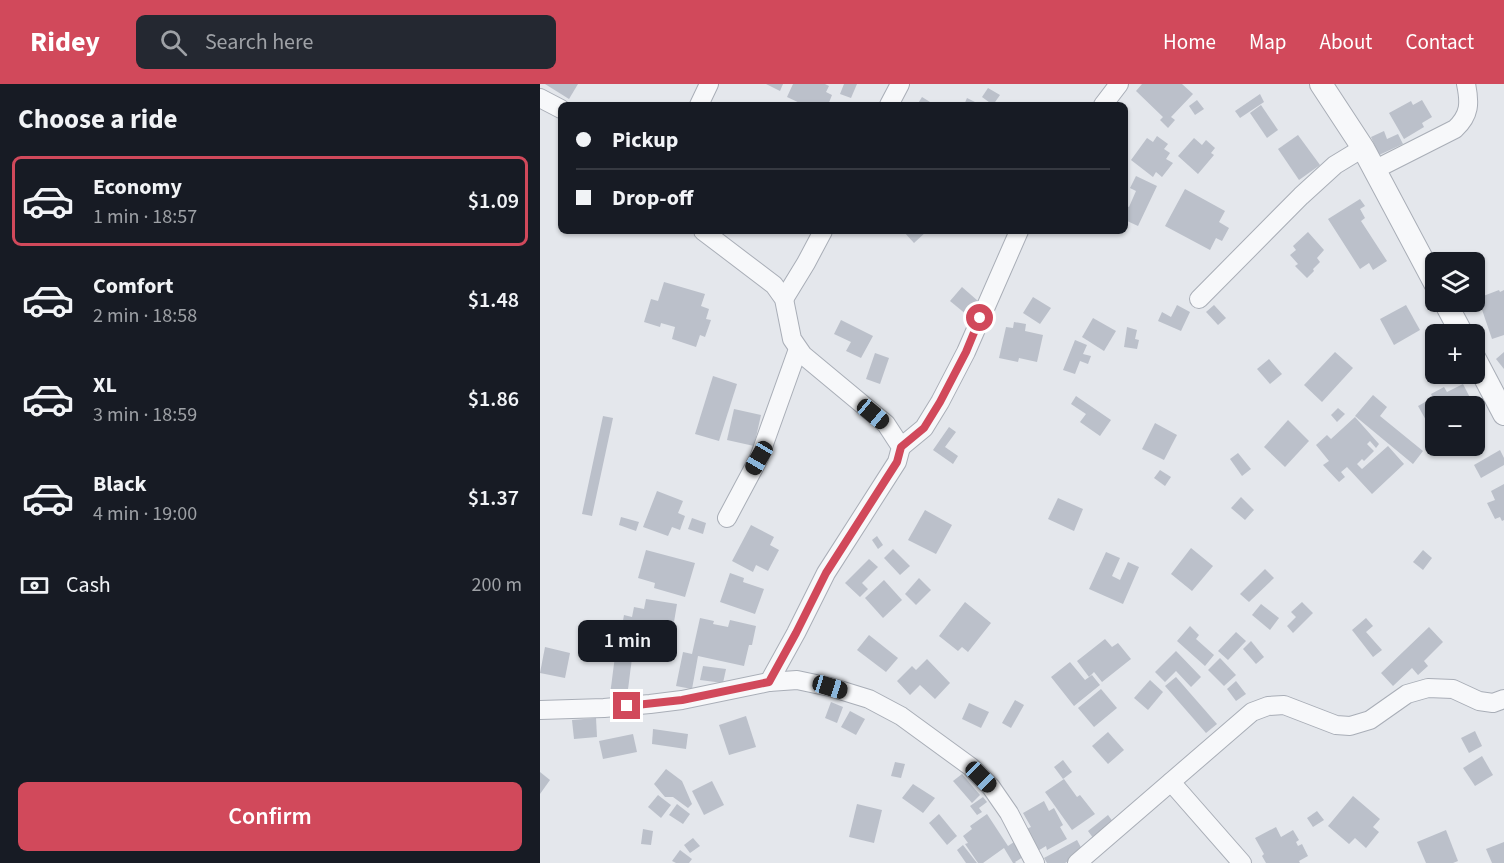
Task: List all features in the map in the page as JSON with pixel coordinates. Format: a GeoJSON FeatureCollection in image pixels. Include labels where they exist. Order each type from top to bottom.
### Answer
{"type":"FeatureCollection","features":[{"type":"Feature","properties":{"kind":"street"},"geometry":{"type":"LineString","coordinates":[[700,102],[709,84]]}},
{"type":"Feature","properties":{"kind":"street"},"geometry":{"type":"LineString","coordinates":[[891,102],[900,84]]}},
{"type":"Feature","properties":{"kind":"street"},"geometry":{"type":"LineString","coordinates":[[1105,102],[1119,84]]}},
{"type":"Feature","properties":{"kind":"street"},"geometry":{"type":"LineString","coordinates":[[1321,84],[1362,148],[1425,265]]}},
{"type":"Feature","properties":{"kind":"street"},"geometry":{"type":"LineString","coordinates":[[1374,170],[1455,129],[1463,122],[1469,107],[1466,84]]}},
{"type":"Feature","properties":{"kind":"street"},"geometry":{"type":"LineString","coordinates":[[540,98],[558,107]]}},
{"type":"Feature","properties":{"kind":"street"},"geometry":{"type":"LineString","coordinates":[[1199,299],[1301,196],[1335,165],[1362,148]]}},
{"type":"Feature","properties":{"kind":"street"},"geometry":{"type":"LineString","coordinates":[[707,234],[774,285],[784,299],[792,339],[798,350],[886,424],[901,447]]}},
{"type":"Feature","properties":{"kind":"street"},"geometry":{"type":"LineString","coordinates":[[784,299],[821,234]]}},
{"type":"Feature","properties":{"kind":"street"},"geometry":{"type":"LineString","coordinates":[[769,682],[826,573],[897,462],[901,447],[924,428],[940,402],[966,352],[1013,234]]}},
{"type":"Feature","properties":{"kind":"street"},"geometry":{"type":"LineString","coordinates":[[727,518],[759,458],[798,350]]}},
{"type":"Feature","properties":{"kind":"street"},"geometry":{"type":"LineString","coordinates":[[1485,378],[1504,414]]}},
{"type":"Feature","properties":{"kind":"street"},"geometry":{"type":"LineString","coordinates":[[540,710],[650,704],[682,700],[769,682],[797,680],[869,699],[902,716],[971,767],[991,787],[1009,813],[1035,863]]}},
{"type":"Feature","properties":{"kind":"street"},"geometry":{"type":"LineString","coordinates":[[1077,863],[1252,712],[1268,706],[1284,705],[1336,725],[1350,726],[1370,720],[1407,694],[1428,688],[1453,689],[1479,701],[1493,703],[1504,699]]}},
{"type":"Feature","properties":{"kind":"street"},"geometry":{"type":"LineString","coordinates":[[1171,782],[1242,863]]}},
{"type":"Feature","properties":{"kind":"building"},"geometry":{"type":"Polygon","coordinates":[[[545,84],[578,84],[569,99],[545,84]]]}},
{"type":"Feature","properties":{"kind":"building"},"geometry":{"type":"Polygon","coordinates":[[[766,84],[783,84],[780,91],[766,84]]]}},
{"type":"Feature","properties":{"kind":"building"},"geometry":{"type":"Polygon","coordinates":[[[793,84],[825,84],[829,86],[826,92],[832,95],[829,102],[798,102],[787,97],[793,84]]]}},
{"type":"Feature","properties":{"kind":"building"},"geometry":{"type":"Polygon","coordinates":[[[844,84],[857,84],[851,98],[840,94],[844,84]]]}},
{"type":"Feature","properties":{"kind":"building"},"geometry":{"type":"Polygon","coordinates":[[[1142,84],[1182,84],[1193,94],[1171,117],[1175,120],[1168,128],[1160,120],[1163,117],[1136,91],[1142,84]]]}},
{"type":"Feature","properties":{"kind":"building"},"geometry":{"type":"Polygon","coordinates":[[[988,88],[1000,95],[995,102],[989,102],[982,97],[988,88]]]}},
{"type":"Feature","properties":{"kind":"building"},"geometry":{"type":"Polygon","coordinates":[[[1260,94],[1264,102],[1240,118],[1235,111],[1260,94]]]}},
{"type":"Feature","properties":{"kind":"building"},"geometry":{"type":"Polygon","coordinates":[[[922,97],[930,102],[919,102],[922,97]]]}},
{"type":"Feature","properties":{"kind":"building"},"geometry":{"type":"Polygon","coordinates":[[[1197,100],[1204,109],[1195,115],[1189,106],[1197,100]]]}},
{"type":"Feature","properties":{"kind":"building"},"geometry":{"type":"Polygon","coordinates":[[[1422,100],[1432,117],[1422,123],[1424,127],[1404,139],[1389,113],[1411,101],[1413,105],[1422,100]]]}},
{"type":"Feature","properties":{"kind":"building"},"geometry":{"type":"Polygon","coordinates":[[[1261,105],[1278,130],[1267,138],[1250,113],[1261,105]]]}},
{"type":"Feature","properties":{"kind":"building"},"geometry":{"type":"Polygon","coordinates":[[[1384,131],[1387,139],[1398,134],[1403,144],[1379,155],[1371,137],[1384,131]]]}},
{"type":"Feature","properties":{"kind":"building"},"geometry":{"type":"Polygon","coordinates":[[[1298,135],[1320,165],[1299,180],[1278,149],[1298,135]]]}},
{"type":"Feature","properties":{"kind":"building"},"geometry":{"type":"Polygon","coordinates":[[[1157,136],[1168,144],[1164,149],[1170,153],[1166,159],[1173,163],[1162,177],[1156,172],[1153,177],[1131,160],[1147,138],[1153,142],[1157,136]]]}},
{"type":"Feature","properties":{"kind":"building"},"geometry":{"type":"Polygon","coordinates":[[[1194,138],[1202,145],[1206,140],[1215,148],[1211,153],[1214,155],[1198,174],[1178,156],[1194,138]]]}},
{"type":"Feature","properties":{"kind":"building"},"geometry":{"type":"Polygon","coordinates":[[[1136,176],[1157,186],[1138,226],[1128,221],[1128,206],[1136,191],[1130,188],[1136,176]]]}},
{"type":"Feature","properties":{"kind":"building"},"geometry":{"type":"Polygon","coordinates":[[[1185,189],[1225,211],[1219,222],[1229,228],[1222,241],[1216,238],[1210,250],[1165,226],[1185,189]]]}},
{"type":"Feature","properties":{"kind":"building"},"geometry":{"type":"Polygon","coordinates":[[[1360,199],[1365,206],[1360,209],[1365,218],[1361,221],[1387,261],[1373,270],[1369,263],[1360,269],[1328,219],[1360,199]]]}},
{"type":"Feature","properties":{"kind":"building"},"geometry":{"type":"Polygon","coordinates":[[[1308,232],[1324,250],[1317,258],[1320,262],[1307,278],[1295,266],[1298,264],[1290,255],[1296,250],[1293,246],[1308,232]]]}},
{"type":"Feature","properties":{"kind":"building"},"geometry":{"type":"Polygon","coordinates":[[[906,234],[924,234],[914,243],[906,234]]]}},
{"type":"Feature","properties":{"kind":"building"},"geometry":{"type":"Polygon","coordinates":[[[664,282],[705,294],[701,306],[709,309],[706,319],[711,320],[705,337],[700,335],[696,347],[672,339],[675,327],[661,323],[660,327],[644,322],[651,299],[658,301],[664,282]]]}},
{"type":"Feature","properties":{"kind":"building"},"geometry":{"type":"Polygon","coordinates":[[[962,287],[978,301],[967,315],[950,301],[962,287]]]}},
{"type":"Feature","properties":{"kind":"building"},"geometry":{"type":"Polygon","coordinates":[[[1504,290],[1504,335],[1492,339],[1483,312],[1485,312],[1485,295],[1504,290]]]}},
{"type":"Feature","properties":{"kind":"building"},"geometry":{"type":"Polygon","coordinates":[[[1033,297],[1051,308],[1040,324],[1023,313],[1033,297]]]}},
{"type":"Feature","properties":{"kind":"building"},"geometry":{"type":"Polygon","coordinates":[[[1177,305],[1190,312],[1181,331],[1158,321],[1162,312],[1171,317],[1177,305]]]}},
{"type":"Feature","properties":{"kind":"building"},"geometry":{"type":"Polygon","coordinates":[[[1214,305],[1226,318],[1218,325],[1206,312],[1214,305]]]}},
{"type":"Feature","properties":{"kind":"building"},"geometry":{"type":"Polygon","coordinates":[[[1406,305],[1420,330],[1394,345],[1380,319],[1406,305]]]}},
{"type":"Feature","properties":{"kind":"building"},"geometry":{"type":"Polygon","coordinates":[[[1093,318],[1116,331],[1104,351],[1082,337],[1093,318]]]}},
{"type":"Feature","properties":{"kind":"building"},"geometry":{"type":"Polygon","coordinates":[[[841,320],[873,336],[861,358],[846,351],[851,342],[834,334],[841,320]]]}},
{"type":"Feature","properties":{"kind":"building"},"geometry":{"type":"Polygon","coordinates":[[[1014,322],[1026,324],[1025,331],[1043,335],[1037,362],[1019,358],[1018,362],[999,358],[1006,327],[1013,328],[1014,322]]]}},
{"type":"Feature","properties":{"kind":"building"},"geometry":{"type":"Polygon","coordinates":[[[1127,327],[1137,330],[1135,339],[1139,340],[1137,349],[1124,347],[1127,327]]]}},
{"type":"Feature","properties":{"kind":"building"},"geometry":{"type":"Polygon","coordinates":[[[1075,340],[1087,345],[1083,354],[1091,356],[1088,364],[1080,361],[1075,374],[1063,370],[1075,340]]]}},
{"type":"Feature","properties":{"kind":"building"},"geometry":{"type":"Polygon","coordinates":[[[1335,352],[1353,368],[1322,402],[1304,385],[1335,352]]]}},
{"type":"Feature","properties":{"kind":"building"},"geometry":{"type":"Polygon","coordinates":[[[1504,352],[1504,369],[1496,359],[1504,352]]]}},
{"type":"Feature","properties":{"kind":"building"},"geometry":{"type":"Polygon","coordinates":[[[875,353],[889,358],[880,384],[866,379],[875,353]]]}},
{"type":"Feature","properties":{"kind":"building"},"geometry":{"type":"Polygon","coordinates":[[[1269,359],[1282,374],[1270,384],[1257,369],[1269,359]]]}},
{"type":"Feature","properties":{"kind":"building"},"geometry":{"type":"Polygon","coordinates":[[[713,376],[737,384],[719,441],[695,434],[713,376]]]}},
{"type":"Feature","properties":{"kind":"building"},"geometry":{"type":"Polygon","coordinates":[[[1463,384],[1469,396],[1432,396],[1431,394],[1444,387],[1447,392],[1463,384]]]}},
{"type":"Feature","properties":{"kind":"building"},"geometry":{"type":"Polygon","coordinates":[[[1373,395],[1387,407],[1380,416],[1423,451],[1413,464],[1355,416],[1373,395]]]}},
{"type":"Feature","properties":{"kind":"building"},"geometry":{"type":"Polygon","coordinates":[[[1076,396],[1111,420],[1100,436],[1080,422],[1086,414],[1071,404],[1076,396]]]}},
{"type":"Feature","properties":{"kind":"building"},"geometry":{"type":"Polygon","coordinates":[[[1425,402],[1425,418],[1418,406],[1425,402]]]}},
{"type":"Feature","properties":{"kind":"building"},"geometry":{"type":"Polygon","coordinates":[[[1338,408],[1345,414],[1337,422],[1331,415],[1338,408]]]}},
{"type":"Feature","properties":{"kind":"building"},"geometry":{"type":"Polygon","coordinates":[[[734,409],[761,415],[754,446],[727,440],[734,409]]]}},
{"type":"Feature","properties":{"kind":"building"},"geometry":{"type":"Polygon","coordinates":[[[603,416],[613,418],[592,516],[582,514],[603,416]]]}},
{"type":"Feature","properties":{"kind":"building"},"geometry":{"type":"Polygon","coordinates":[[[1355,417],[1379,444],[1376,448],[1370,441],[1367,444],[1374,451],[1364,461],[1362,459],[1357,464],[1362,469],[1388,446],[1404,464],[1372,494],[1347,467],[1341,472],[1345,477],[1339,482],[1323,465],[1329,461],[1316,445],[1327,435],[1331,439],[1355,417]]]}},
{"type":"Feature","properties":{"kind":"building"},"geometry":{"type":"Polygon","coordinates":[[[1288,420],[1309,441],[1285,467],[1264,447],[1288,420]]]}},
{"type":"Feature","properties":{"kind":"building"},"geometry":{"type":"Polygon","coordinates":[[[1155,423],[1177,435],[1164,460],[1142,449],[1155,423]]]}},
{"type":"Feature","properties":{"kind":"building"},"geometry":{"type":"Polygon","coordinates":[[[949,427],[956,432],[945,447],[958,456],[953,464],[933,450],[949,427]]]}},
{"type":"Feature","properties":{"kind":"building"},"geometry":{"type":"Polygon","coordinates":[[[1500,450],[1504,458],[1504,465],[1481,478],[1474,465],[1500,450]]]}},
{"type":"Feature","properties":{"kind":"building"},"geometry":{"type":"Polygon","coordinates":[[[1238,453],[1251,469],[1242,476],[1230,459],[1238,453]]]}},
{"type":"Feature","properties":{"kind":"building"},"geometry":{"type":"Polygon","coordinates":[[[1160,470],[1171,477],[1165,486],[1154,478],[1160,470]]]}},
{"type":"Feature","properties":{"kind":"building"},"geometry":{"type":"Polygon","coordinates":[[[1504,484],[1504,520],[1502,521],[1500,517],[1495,519],[1487,503],[1495,500],[1491,491],[1504,484]]]}},
{"type":"Feature","properties":{"kind":"building"},"geometry":{"type":"Polygon","coordinates":[[[657,491],[683,501],[678,513],[685,516],[680,530],[672,527],[668,536],[643,527],[657,491]]]}},
{"type":"Feature","properties":{"kind":"building"},"geometry":{"type":"Polygon","coordinates":[[[1241,497],[1254,510],[1245,520],[1231,508],[1241,497]]]}},
{"type":"Feature","properties":{"kind":"building"},"geometry":{"type":"Polygon","coordinates":[[[1058,498],[1083,509],[1074,531],[1048,519],[1058,498]]]}},
{"type":"Feature","properties":{"kind":"building"},"geometry":{"type":"Polygon","coordinates":[[[925,510],[952,525],[936,554],[908,540],[925,510]]]}},
{"type":"Feature","properties":{"kind":"building"},"geometry":{"type":"Polygon","coordinates":[[[621,517],[639,522],[636,531],[619,525],[621,517]]]}},
{"type":"Feature","properties":{"kind":"building"},"geometry":{"type":"Polygon","coordinates":[[[692,518],[706,523],[703,534],[688,529],[692,518]]]}},
{"type":"Feature","properties":{"kind":"building"},"geometry":{"type":"Polygon","coordinates":[[[751,525],[774,537],[770,545],[779,550],[768,571],[756,565],[753,572],[732,561],[751,525]]]}},
{"type":"Feature","properties":{"kind":"building"},"geometry":{"type":"Polygon","coordinates":[[[877,536],[883,545],[878,549],[872,540],[877,536]]]}},
{"type":"Feature","properties":{"kind":"building"},"geometry":{"type":"Polygon","coordinates":[[[1191,548],[1213,566],[1192,591],[1171,574],[1191,548]]]}},
{"type":"Feature","properties":{"kind":"building"},"geometry":{"type":"Polygon","coordinates":[[[893,549],[910,566],[900,575],[884,558],[893,549]]]}},
{"type":"Feature","properties":{"kind":"building"},"geometry":{"type":"Polygon","coordinates":[[[646,550],[695,563],[685,597],[654,588],[655,583],[638,578],[646,550]]]}},
{"type":"Feature","properties":{"kind":"building"},"geometry":{"type":"Polygon","coordinates":[[[1423,550],[1432,558],[1423,570],[1413,562],[1423,550]]]}},
{"type":"Feature","properties":{"kind":"building"},"geometry":{"type":"Polygon","coordinates":[[[1106,552],[1120,558],[1112,576],[1120,580],[1128,562],[1139,567],[1123,604],[1089,589],[1106,552]]]}},
{"type":"Feature","properties":{"kind":"building"},"geometry":{"type":"Polygon","coordinates":[[[869,559],[878,567],[862,583],[868,589],[860,597],[845,583],[869,559]]]}},
{"type":"Feature","properties":{"kind":"building"},"geometry":{"type":"Polygon","coordinates":[[[1265,569],[1274,578],[1249,602],[1240,594],[1265,569]]]}},
{"type":"Feature","properties":{"kind":"building"},"geometry":{"type":"Polygon","coordinates":[[[730,573],[744,578],[743,582],[764,589],[755,614],[720,602],[730,573]]]}},
{"type":"Feature","properties":{"kind":"building"},"geometry":{"type":"Polygon","coordinates":[[[919,578],[931,590],[916,605],[905,594],[919,578]]]}},
{"type":"Feature","properties":{"kind":"building"},"geometry":{"type":"Polygon","coordinates":[[[884,580],[902,600],[883,618],[865,598],[884,580]]]}},
{"type":"Feature","properties":{"kind":"building"},"geometry":{"type":"Polygon","coordinates":[[[646,599],[677,604],[670,646],[630,639],[632,628],[622,626],[624,615],[632,617],[634,607],[644,609],[646,599]]]}},
{"type":"Feature","properties":{"kind":"building"},"geometry":{"type":"Polygon","coordinates":[[[965,602],[991,623],[968,652],[962,647],[958,651],[939,636],[965,602]]]}},
{"type":"Feature","properties":{"kind":"building"},"geometry":{"type":"Polygon","coordinates":[[[1302,602],[1313,613],[1293,633],[1287,626],[1296,617],[1291,612],[1302,602]]]}},
{"type":"Feature","properties":{"kind":"building"},"geometry":{"type":"Polygon","coordinates":[[[1261,604],[1279,618],[1270,630],[1252,615],[1261,604]]]}},
{"type":"Feature","properties":{"kind":"building"},"geometry":{"type":"Polygon","coordinates":[[[700,618],[728,627],[730,620],[756,626],[752,645],[749,645],[744,666],[698,656],[692,689],[676,686],[683,652],[692,654],[700,618]]]}},
{"type":"Feature","properties":{"kind":"building"},"geometry":{"type":"Polygon","coordinates":[[[1366,618],[1373,626],[1366,632],[1382,650],[1373,657],[1352,630],[1366,618]]]}},
{"type":"Feature","properties":{"kind":"building"},"geometry":{"type":"Polygon","coordinates":[[[1190,626],[1199,635],[1196,639],[1214,655],[1205,666],[1177,641],[1190,626]]]}},
{"type":"Feature","properties":{"kind":"building"},"geometry":{"type":"Polygon","coordinates":[[[1429,627],[1443,642],[1424,661],[1428,666],[1418,675],[1412,668],[1393,686],[1381,673],[1429,627]]]}},
{"type":"Feature","properties":{"kind":"building"},"geometry":{"type":"Polygon","coordinates":[[[1236,632],[1246,641],[1228,660],[1218,651],[1236,632]]]}},
{"type":"Feature","properties":{"kind":"building"},"geometry":{"type":"Polygon","coordinates":[[[869,635],[898,658],[886,672],[857,650],[869,635]]]}},
{"type":"Feature","properties":{"kind":"building"},"geometry":{"type":"Polygon","coordinates":[[[1105,639],[1112,647],[1118,643],[1131,659],[1102,682],[1094,672],[1089,677],[1077,661],[1105,639]]]}},
{"type":"Feature","properties":{"kind":"building"},"geometry":{"type":"Polygon","coordinates":[[[1251,641],[1264,657],[1256,664],[1243,649],[1251,641]]]}},
{"type":"Feature","properties":{"kind":"building"},"geometry":{"type":"Polygon","coordinates":[[[545,647],[570,653],[565,678],[540,673],[545,647]]]}},
{"type":"Feature","properties":{"kind":"building"},"geometry":{"type":"Polygon","coordinates":[[[1176,651],[1201,677],[1191,687],[1176,671],[1165,682],[1155,672],[1176,651]]]}},
{"type":"Feature","properties":{"kind":"building"},"geometry":{"type":"Polygon","coordinates":[[[615,656],[632,658],[627,697],[610,695],[615,656]]]}},
{"type":"Feature","properties":{"kind":"building"},"geometry":{"type":"Polygon","coordinates":[[[1220,658],[1236,675],[1224,686],[1208,670],[1220,658]]]}},
{"type":"Feature","properties":{"kind":"building"},"geometry":{"type":"Polygon","coordinates":[[[927,659],[950,683],[935,699],[920,685],[910,695],[897,681],[912,666],[916,670],[927,659]]]}},
{"type":"Feature","properties":{"kind":"building"},"geometry":{"type":"Polygon","coordinates":[[[1070,662],[1085,680],[1092,675],[1100,685],[1074,706],[1051,677],[1070,662]]]}},
{"type":"Feature","properties":{"kind":"building"},"geometry":{"type":"Polygon","coordinates":[[[703,666],[726,669],[723,683],[700,680],[703,666]]]}},
{"type":"Feature","properties":{"kind":"building"},"geometry":{"type":"Polygon","coordinates":[[[1176,677],[1217,724],[1206,733],[1165,686],[1176,677]]]}},
{"type":"Feature","properties":{"kind":"building"},"geometry":{"type":"Polygon","coordinates":[[[1150,680],[1163,692],[1148,710],[1134,698],[1150,680]]]}},
{"type":"Feature","properties":{"kind":"building"},"geometry":{"type":"Polygon","coordinates":[[[1236,681],[1246,694],[1236,701],[1227,689],[1236,681]]]}},
{"type":"Feature","properties":{"kind":"building"},"geometry":{"type":"Polygon","coordinates":[[[1101,689],[1117,708],[1094,727],[1078,708],[1101,689]]]}},
{"type":"Feature","properties":{"kind":"building"},"geometry":{"type":"Polygon","coordinates":[[[1015,700],[1024,705],[1011,728],[1002,723],[1015,700]]]}},
{"type":"Feature","properties":{"kind":"building"},"geometry":{"type":"Polygon","coordinates":[[[831,702],[843,707],[837,723],[825,718],[831,702]]]}},
{"type":"Feature","properties":{"kind":"building"},"geometry":{"type":"Polygon","coordinates":[[[969,703],[989,712],[981,728],[962,719],[969,703]]]}},
{"type":"Feature","properties":{"kind":"building"},"geometry":{"type":"Polygon","coordinates":[[[850,711],[865,719],[856,735],[841,727],[850,711]]]}},
{"type":"Feature","properties":{"kind":"building"},"geometry":{"type":"Polygon","coordinates":[[[746,716],[756,747],[729,755],[719,725],[746,716]]]}},
{"type":"Feature","properties":{"kind":"building"},"geometry":{"type":"Polygon","coordinates":[[[596,718],[597,737],[574,739],[572,720],[596,718]]]}},
{"type":"Feature","properties":{"kind":"building"},"geometry":{"type":"Polygon","coordinates":[[[653,729],[688,734],[686,749],[652,744],[653,729]]]}},
{"type":"Feature","properties":{"kind":"building"},"geometry":{"type":"Polygon","coordinates":[[[1475,731],[1482,746],[1469,753],[1461,738],[1475,731]]]}},
{"type":"Feature","properties":{"kind":"building"},"geometry":{"type":"Polygon","coordinates":[[[1108,732],[1124,750],[1108,764],[1092,746],[1108,732]]]}},
{"type":"Feature","properties":{"kind":"building"},"geometry":{"type":"Polygon","coordinates":[[[633,734],[637,752],[603,759],[599,741],[633,734]]]}},
{"type":"Feature","properties":{"kind":"building"},"geometry":{"type":"Polygon","coordinates":[[[1482,756],[1493,775],[1475,786],[1463,768],[1482,756]]]}},
{"type":"Feature","properties":{"kind":"building"},"geometry":{"type":"Polygon","coordinates":[[[1063,760],[1072,772],[1063,779],[1054,767],[1063,760]]]}},
{"type":"Feature","properties":{"kind":"building"},"geometry":{"type":"Polygon","coordinates":[[[895,762],[905,764],[901,778],[891,776],[895,762]]]}},
{"type":"Feature","properties":{"kind":"building"},"geometry":{"type":"Polygon","coordinates":[[[666,769],[682,781],[692,804],[688,808],[673,797],[665,797],[654,784],[666,769]]]}},
{"type":"Feature","properties":{"kind":"building"},"geometry":{"type":"Polygon","coordinates":[[[540,772],[550,780],[540,794],[540,772]]]}},
{"type":"Feature","properties":{"kind":"building"},"geometry":{"type":"Polygon","coordinates":[[[962,774],[980,795],[972,803],[953,781],[962,774]]]}},
{"type":"Feature","properties":{"kind":"building"},"geometry":{"type":"Polygon","coordinates":[[[1064,779],[1077,797],[1080,795],[1095,814],[1072,830],[1045,792],[1064,779]]]}},
{"type":"Feature","properties":{"kind":"building"},"geometry":{"type":"Polygon","coordinates":[[[712,781],[724,805],[704,815],[692,791],[712,781]]]}},
{"type":"Feature","properties":{"kind":"building"},"geometry":{"type":"Polygon","coordinates":[[[913,784],[935,798],[923,813],[902,798],[913,784]]]}},
{"type":"Feature","properties":{"kind":"building"},"geometry":{"type":"Polygon","coordinates":[[[658,795],[671,805],[661,818],[648,807],[658,795]]]}},
{"type":"Feature","properties":{"kind":"building"},"geometry":{"type":"Polygon","coordinates":[[[1353,796],[1380,819],[1373,827],[1379,832],[1366,848],[1355,838],[1349,844],[1328,826],[1353,796]]]}},
{"type":"Feature","properties":{"kind":"building"},"geometry":{"type":"Polygon","coordinates":[[[983,797],[987,802],[979,808],[982,812],[977,815],[970,806],[983,797]]]}},
{"type":"Feature","properties":{"kind":"building"},"geometry":{"type":"Polygon","coordinates":[[[1044,801],[1049,811],[1054,808],[1063,825],[1060,827],[1067,839],[1047,850],[1046,846],[1036,852],[1024,830],[1031,827],[1023,813],[1044,801]]]}},
{"type":"Feature","properties":{"kind":"building"},"geometry":{"type":"Polygon","coordinates":[[[677,804],[690,814],[683,824],[669,815],[677,804]]]}},
{"type":"Feature","properties":{"kind":"building"},"geometry":{"type":"Polygon","coordinates":[[[857,804],[882,810],[874,843],[849,837],[857,804]]]}},
{"type":"Feature","properties":{"kind":"building"},"geometry":{"type":"Polygon","coordinates":[[[1317,811],[1324,820],[1313,827],[1307,818],[1317,811]]]}},
{"type":"Feature","properties":{"kind":"building"},"geometry":{"type":"Polygon","coordinates":[[[939,814],[957,836],[947,845],[929,823],[939,814]]]}},
{"type":"Feature","properties":{"kind":"building"},"geometry":{"type":"Polygon","coordinates":[[[987,814],[1008,846],[1014,842],[1023,857],[1016,863],[1013,863],[1004,848],[983,863],[978,863],[965,844],[968,843],[963,836],[972,829],[970,826],[987,814]]]}},
{"type":"Feature","properties":{"kind":"building"},"geometry":{"type":"Polygon","coordinates":[[[1108,815],[1116,826],[1096,842],[1088,831],[1108,815]]]}},
{"type":"Feature","properties":{"kind":"building"},"geometry":{"type":"Polygon","coordinates":[[[1276,827],[1281,837],[1293,830],[1299,840],[1296,842],[1298,846],[1302,844],[1308,856],[1299,861],[1300,863],[1266,863],[1255,838],[1276,827]]]}},
{"type":"Feature","properties":{"kind":"building"},"geometry":{"type":"Polygon","coordinates":[[[643,829],[653,831],[651,845],[641,844],[643,829]]]}},
{"type":"Feature","properties":{"kind":"building"},"geometry":{"type":"Polygon","coordinates":[[[1446,830],[1458,861],[1426,863],[1417,842],[1446,830]]]}},
{"type":"Feature","properties":{"kind":"building"},"geometry":{"type":"Polygon","coordinates":[[[693,838],[700,846],[690,853],[684,845],[693,838]]]}},
{"type":"Feature","properties":{"kind":"building"},"geometry":{"type":"Polygon","coordinates":[[[1077,840],[1084,853],[1065,863],[1047,863],[1044,858],[1077,840]]]}},
{"type":"Feature","properties":{"kind":"building"},"geometry":{"type":"Polygon","coordinates":[[[1504,842],[1504,863],[1492,863],[1486,849],[1504,842]]]}},
{"type":"Feature","properties":{"kind":"building"},"geometry":{"type":"Polygon","coordinates":[[[963,845],[977,863],[966,863],[957,850],[963,845]]]}},
{"type":"Feature","properties":{"kind":"building"},"geometry":{"type":"Polygon","coordinates":[[[680,850],[692,859],[689,863],[672,861],[680,850]]]}},
{"type":"Feature","properties":{"kind":"route"},"geometry":{"type":"LineString","coordinates":[[627,706],[682,700],[769,682],[826,573],[897,462],[901,447],[924,428],[940,402],[966,352],[980,318]]}}]}
